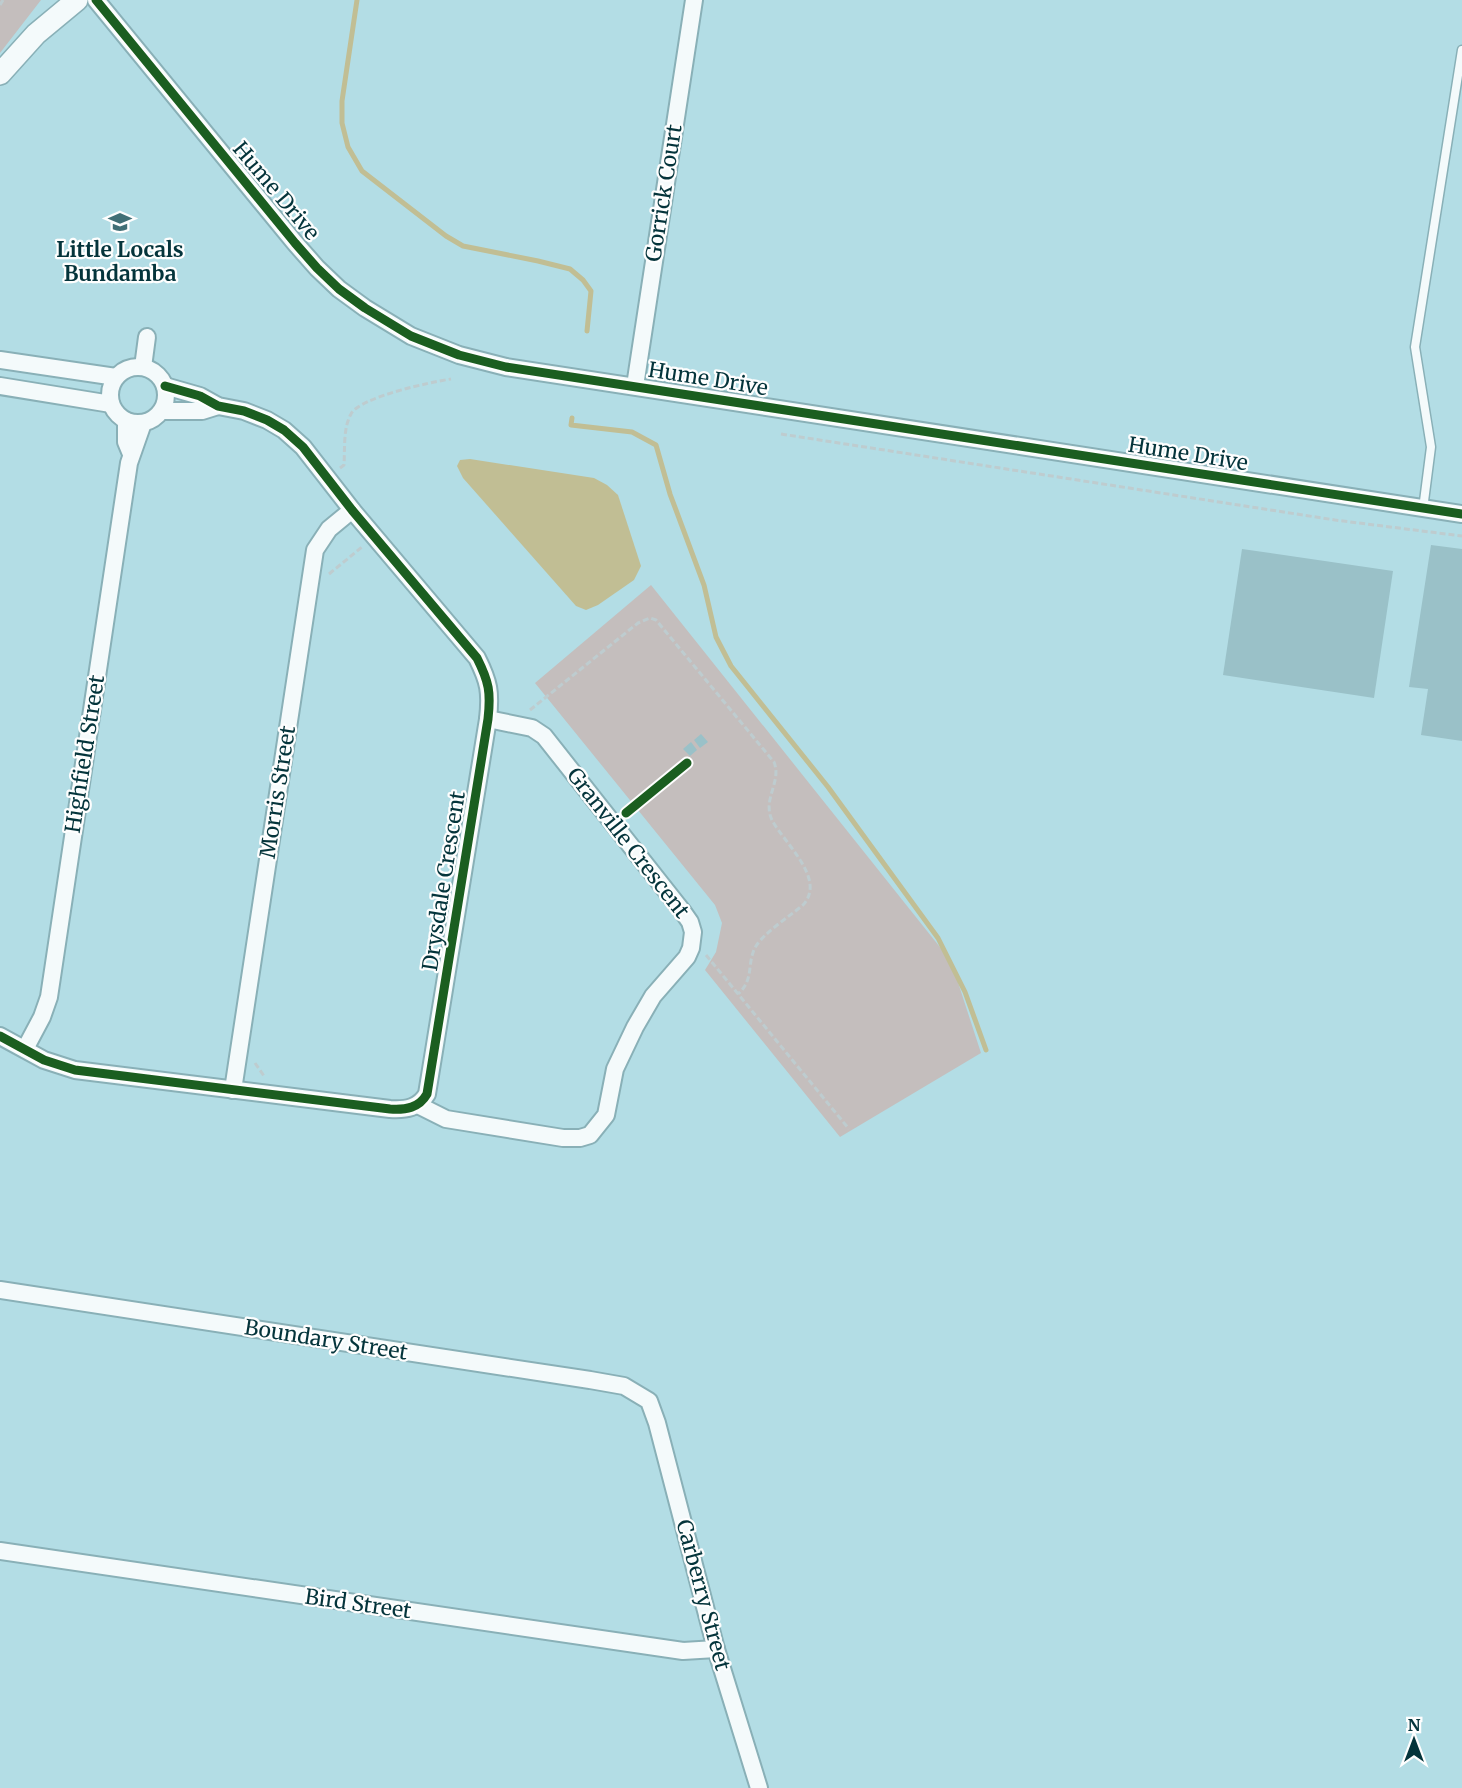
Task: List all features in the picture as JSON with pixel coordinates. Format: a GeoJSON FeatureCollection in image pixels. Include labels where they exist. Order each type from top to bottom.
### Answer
{"type":"FeatureCollection","features":[{"type":"Feature","properties":{"kind":"street"},"geometry":{"type":"LineString","coordinates":[[0,74],[29,41],[77,0]]}},
{"type":"Feature","properties":{"kind":"street","name":"Hume Drive"},"geometry":{"type":"LineString","coordinates":[[96,0],[317,268],[364,308],[411,336],[459,355],[506,367],[1462,514]]}},
{"type":"Feature","properties":{"kind":"street","name":"Gorrick Court"},"geometry":{"type":"LineString","coordinates":[[635,386],[693,0]]}},
{"type":"Feature","properties":{"kind":"street"},"geometry":{"type":"LineString","coordinates":[[143,367],[147,337]]}},
{"type":"Feature","properties":{"kind":"street"},"geometry":{"type":"LineString","coordinates":[[0,360],[116,377]]}},
{"type":"Feature","properties":{"kind":"street"},"geometry":{"type":"LineString","coordinates":[[143,367],[154,371],[165,386],[166,403],[157,417],[135,422],[120,417],[111,404],[110,395],[111,385],[116,377],[129,368],[143,367]]}},
{"type":"Feature","properties":{"kind":"street"},"geometry":{"type":"LineString","coordinates":[[0,386],[111,404]]}},
{"type":"Feature","properties":{"kind":"street","name":"Drysdale Crescent"},"geometry":{"type":"LineString","coordinates":[[165,386],[200,396],[218,406],[244,411],[267,420],[284,430],[303,447],[352,510],[477,658],[489,684],[488,719],[431,1079],[427,1094],[418,1105]]}},
{"type":"Feature","properties":{"kind":"street","name":"Drysdale Crescent"},"geometry":{"type":"LineString","coordinates":[[162,411],[202,411],[218,406]]}},
{"type":"Feature","properties":{"kind":"street","name":"Highfield Street"},"geometry":{"type":"LineString","coordinates":[[25,1049],[42,1017],[49,997],[131,454],[137,443],[135,422]]}},
{"type":"Feature","properties":{"kind":"street","name":"Morris Street"},"geometry":{"type":"LineString","coordinates":[[233,1090],[315,550],[329,529],[352,510]]}},
{"type":"Feature","properties":{"kind":"street","name":"Granville Crescent"},"geometry":{"type":"LineString","coordinates":[[418,1105],[446,1119],[562,1138],[580,1138],[590,1135],[606,1115],[615,1069],[644,1011],[687,957],[693,940],[690,922],[683,912],[544,736],[532,728],[488,719]]}},
{"type":"Feature","properties":{"kind":"street"},"geometry":{"type":"LineString","coordinates":[[0,1035],[44,1060],[75,1070],[390,1109],[405,1110],[418,1105]]}},
{"type":"Feature","properties":{"kind":"street","name":"Boundary Street"},"geometry":{"type":"LineString","coordinates":[[0,1290],[590,1380],[624,1386],[649,1401]]}},
{"type":"Feature","properties":{"kind":"street","name":"Carberry Street"},"geometry":{"type":"LineString","coordinates":[[649,1401],[657,1423],[716,1649],[759,1788]]}},
{"type":"Feature","properties":{"kind":"street","name":"Bird Street"},"geometry":{"type":"LineString","coordinates":[[0,1551],[683,1651],[716,1649]]}},
{"type":"Feature","properties":{"kind":"lane"},"geometry":{"type":"LineString","coordinates":[[1423,508],[1431,447],[1415,347],[1462,50]]}},
{"type":"Feature","properties":{"kind":"path"},"geometry":{"type":"LineString","coordinates":[[0,5],[3,0]]}},
{"type":"Feature","properties":{"kind":"path"},"geometry":{"type":"LineString","coordinates":[[336,471],[344,465],[347,423],[355,408],[385,395],[422,384],[451,379]]}},
{"type":"Feature","properties":{"kind":"path"},"geometry":{"type":"LineString","coordinates":[[781,434],[1335,520],[1462,536]]}},
{"type":"Feature","properties":{"kind":"path"},"geometry":{"type":"LineString","coordinates":[[525,710],[531,710],[537,706],[638,622],[650,618],[656,620],[774,762],[777,769],[768,799],[768,811],[777,829],[807,871],[811,881],[810,890],[808,899],[803,905],[761,940],[755,948],[747,986],[738,994]]}},
{"type":"Feature","properties":{"kind":"path"},"geometry":{"type":"LineString","coordinates":[[706,955],[849,1129]]}},
{"type":"Feature","properties":{"kind":"shaded area"},"geometry":{"type":"Polygon","coordinates":[[[0,0],[41,0],[0,53],[0,0]]]}},
{"type":"Feature","properties":{"kind":"shaded area"},"geometry":{"type":"Polygon","coordinates":[[[470,459],[594,478],[607,485],[618,495],[641,566],[634,580],[598,605],[586,610],[576,606],[463,478],[457,466],[460,460],[470,459]]]}},
{"type":"Feature","properties":{"kind":"shaded area"},"geometry":{"type":"Polygon","coordinates":[[[651,585],[951,961],[981,1053],[840,1137],[705,970],[716,952],[722,923],[715,905],[535,683],[651,585]]]}},
{"type":"Feature","properties":{"kind":"building"},"geometry":{"type":"Polygon","coordinates":[[[1431,545],[1462,549],[1462,741],[1421,735],[1428,689],[1409,687],[1431,545]]]}},
{"type":"Feature","properties":{"kind":"building"},"geometry":{"type":"Polygon","coordinates":[[[1242,549],[1393,571],[1374,698],[1223,675],[1242,549]]]}},
{"type":"Feature","properties":{"kind":"building"},"geometry":{"type":"Polygon","coordinates":[[[701,734],[708,742],[700,748],[694,740],[701,734]]]}},
{"type":"Feature","properties":{"kind":"building"},"geometry":{"type":"Polygon","coordinates":[[[691,742],[697,750],[690,756],[683,749],[691,742]]]}},
{"type":"Feature","properties":{"kind":"waterway"},"geometry":{"type":"LineString","coordinates":[[357,0],[342,101],[342,123],[348,147],[362,171],[446,236],[463,246],[570,269],[583,280],[591,291],[587,331]]}},
{"type":"Feature","properties":{"kind":"waterway"},"geometry":{"type":"LineString","coordinates":[[572,418],[571,425],[632,432],[656,445],[670,494],[704,585],[716,637],[731,666],[828,787],[938,938],[965,992],[986,1050]]}},
{"type":"Feature","properties":{"kind":"cycle path"},"geometry":{"type":"LineString","coordinates":[[96,0],[317,268],[339,289],[365,308],[411,336],[459,355],[506,367],[1462,514]]}},
{"type":"Feature","properties":{"kind":"cycle path"},"geometry":{"type":"LineString","coordinates":[[0,1036],[44,1060],[75,1070],[390,1109],[412,1107],[424,1099],[427,1094],[488,719],[489,694],[484,674],[477,658],[352,510],[303,447],[284,430],[267,420],[244,411],[218,406],[200,396],[165,386]]}},
{"type":"Feature","properties":{"kind":"cycle path"},"geometry":{"type":"LineString","coordinates":[[626,813],[687,763]]}},
{"type":"Feature","properties":{"kind":"place","name":"Little Locals Bundamba"},"geometry":{"type":"Point","coordinates":[120,222]}}]}
